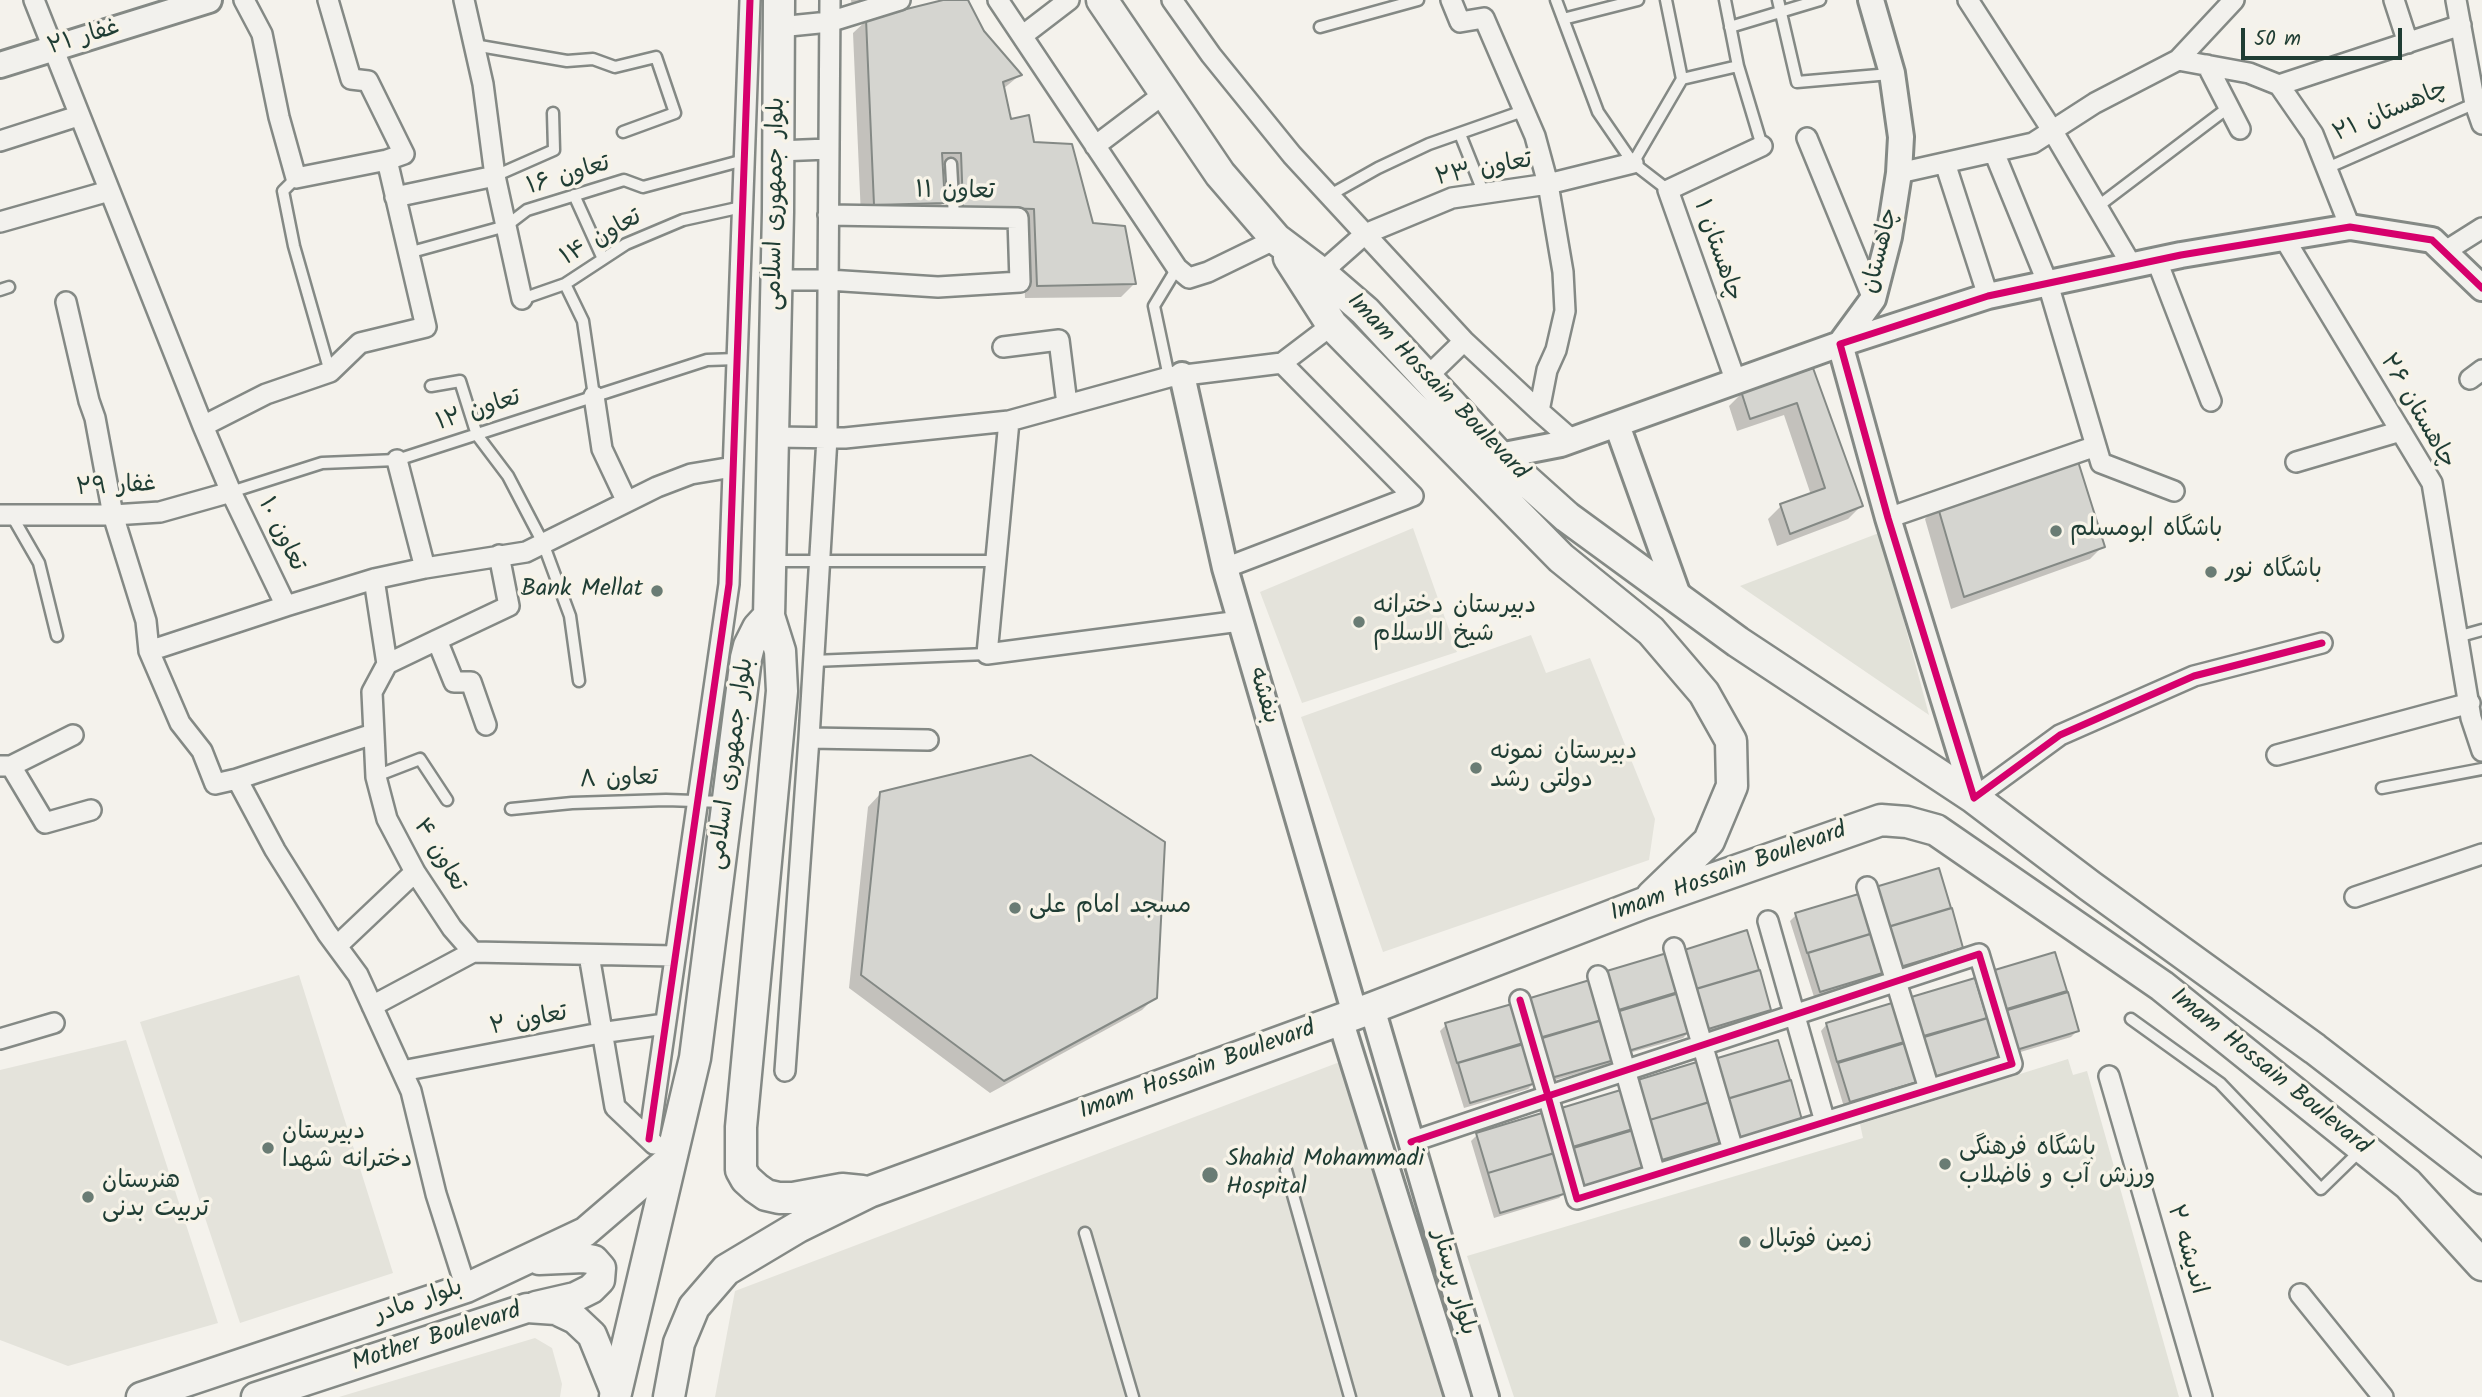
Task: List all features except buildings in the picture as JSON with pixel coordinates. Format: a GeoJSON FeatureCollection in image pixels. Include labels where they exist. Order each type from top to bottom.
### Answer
{"type":"FeatureCollection","features":[{"type":"Feature","properties":{"kind":"main road","name":"Imam Hossain Boulevard"},"geometry":{"type":"LineString","coordinates":[[1101,0],[1220,174],[1278,241],[1365,311],[1499,456],[1567,517],[1738,642],[1974,798],[2090,886],[2315,1049],[2482,1178]]}},
{"type":"Feature","properties":{"kind":"main road","name":"بلوار جمهوری اسلامی"},"geometry":{"type":"LineString","coordinates":[[615,1395],[695,1058],[746,659],[758,628],[769,616],[777,280],[779,13]]}},
{"type":"Feature","properties":{"kind":"main road"},"geometry":{"type":"LineString","coordinates":[[1278,241],[1332,325],[1561,558],[1651,631],[1704,693],[1731,741],[1732,786],[1709,841],[1644,904]]}},
{"type":"Feature","properties":{"kind":"main road"},"geometry":{"type":"LineString","coordinates":[[769,616],[780,651],[782,691],[741,1127],[741,1170],[756,1188],[766,1195],[779,1198],[842,1189],[869,1192]]}},
{"type":"Feature","properties":{"kind":"main road","name":"Imam Hossain Boulevard"},"geometry":{"type":"LineString","coordinates":[[869,1192],[1355,1014],[1644,904],[1881,820],[1907,822],[1937,830],[2162,986],[2408,1184],[2482,1265]]}},
{"type":"Feature","properties":{"kind":"main road","name":"بلوار مادر"},"geometry":{"type":"LineString","coordinates":[[141,1397],[467,1288],[585,1232],[670,1160]]}},
{"type":"Feature","properties":{"kind":"main road"},"geometry":{"type":"LineString","coordinates":[[669,1397],[679,1343],[694,1307],[726,1270],[797,1227],[869,1192]]}},
{"type":"Feature","properties":{"kind":"main road"},"geometry":{"type":"LineString","coordinates":[[525,1260],[584,1258],[594,1260],[601,1268],[600,1280],[591,1289],[575,1297],[527,1308]]}},
{"type":"Feature","properties":{"kind":"main road","name":"Mother Boulevard"},"geometry":{"type":"LineString","coordinates":[[256,1397],[527,1308],[556,1310],[575,1319],[592,1335],[615,1395]]}},
{"type":"Feature","properties":{"kind":"street","name":"تعاون ۱۰"},"geometry":{"type":"LineString","coordinates":[[34,0],[203,426],[231,492],[286,606],[374,579],[526,552],[657,487],[691,474],[733,467]]}},
{"type":"Feature","properties":{"kind":"street","name":"غفار ۲۱"},"geometry":{"type":"LineString","coordinates":[[0,65],[54,49],[164,7],[209,0]]}},
{"type":"Feature","properties":{"kind":"street"},"geometry":{"type":"LineString","coordinates":[[244,0],[262,34],[279,117],[296,178],[387,160],[404,154],[368,82],[351,79],[328,0]]}},
{"type":"Feature","properties":{"kind":"street"},"geometry":{"type":"LineString","coordinates":[[464,0],[483,84],[495,176],[522,299]]}},
{"type":"Feature","properties":{"kind":"street"},"geometry":{"type":"LineString","coordinates":[[649,1139],[729,584],[750,0]]}},
{"type":"Feature","properties":{"kind":"street"},"geometry":{"type":"LineString","coordinates":[[785,1071],[827,438],[830,0]]}},
{"type":"Feature","properties":{"kind":"street"},"geometry":{"type":"LineString","coordinates":[[779,13],[829,22],[900,0]]}},
{"type":"Feature","properties":{"kind":"street"},"geometry":{"type":"LineString","coordinates":[[998,0],[1177,268],[1189,278],[1278,241]]}},
{"type":"Feature","properties":{"kind":"street"},"geometry":{"type":"LineString","coordinates":[[1022,36],[1069,0]]}},
{"type":"Feature","properties":{"kind":"street"},"geometry":{"type":"LineString","coordinates":[[1172,0],[1211,55],[1292,155],[1464,341],[1572,440]]}},
{"type":"Feature","properties":{"kind":"street"},"geometry":{"type":"LineString","coordinates":[[1451,0],[1460,22],[1484,18],[1535,136],[1548,184],[1563,272],[1565,311],[1539,411]]}},
{"type":"Feature","properties":{"kind":"street","name":"چاهستان"},"geometry":{"type":"LineString","coordinates":[[1840,344],[1873,299],[1889,237],[1899,173],[1901,137],[1892,73],[1871,0]]}},
{"type":"Feature","properties":{"kind":"street"},"geometry":{"type":"LineString","coordinates":[[1968,0],[2052,131],[2132,266]]}},
{"type":"Feature","properties":{"kind":"street"},"geometry":{"type":"LineString","coordinates":[[1899,173],[2033,143],[2095,103],[2178,61],[2234,0]]}},
{"type":"Feature","properties":{"kind":"street"},"geometry":{"type":"LineString","coordinates":[[2394,0],[2408,43]]}},
{"type":"Feature","properties":{"kind":"street","name":"چاهستان ۲۱"},"geometry":{"type":"LineString","coordinates":[[2456,0],[2482,124]]}},
{"type":"Feature","properties":{"kind":"street"},"geometry":{"type":"LineString","coordinates":[[2279,85],[2461,25]]}},
{"type":"Feature","properties":{"kind":"street"},"geometry":{"type":"LineString","coordinates":[[2178,61],[2249,73],[2279,85],[2313,134],[2350,228]]}},
{"type":"Feature","properties":{"kind":"street"},"geometry":{"type":"LineString","coordinates":[[2207,65],[2240,129]]}},
{"type":"Feature","properties":{"kind":"street"},"geometry":{"type":"LineString","coordinates":[[1095,146],[1165,93]]}},
{"type":"Feature","properties":{"kind":"street"},"geometry":{"type":"LineString","coordinates":[[0,141],[78,116]]}},
{"type":"Feature","properties":{"kind":"street"},"geometry":{"type":"LineString","coordinates":[[1807,138],[1873,299]]}},
{"type":"Feature","properties":{"kind":"street"},"geometry":{"type":"LineString","coordinates":[[1668,190],[1762,146]]}},
{"type":"Feature","properties":{"kind":"street"},"geometry":{"type":"LineString","coordinates":[[778,151],[828,149]]}},
{"type":"Feature","properties":{"kind":"street"},"geometry":{"type":"LineString","coordinates":[[1994,152],[2048,284],[2101,463],[2174,491]]}},
{"type":"Feature","properties":{"kind":"street"},"geometry":{"type":"LineString","coordinates":[[203,426],[266,394],[330,372],[360,343],[426,327],[387,160]]}},
{"type":"Feature","properties":{"kind":"street","name":"تعاون ۲۳"},"geometry":{"type":"LineString","coordinates":[[1321,273],[1365,234],[1452,198],[1548,184],[1633,163]]}},
{"type":"Feature","properties":{"kind":"street"},"geometry":{"type":"LineString","coordinates":[[1945,163],[1988,296]]}},
{"type":"Feature","properties":{"kind":"street"},"geometry":{"type":"LineString","coordinates":[[396,197],[495,176]]}},
{"type":"Feature","properties":{"kind":"street","name":"چاهستان ۱"},"geometry":{"type":"LineString","coordinates":[[1668,190],[1736,382]]}},
{"type":"Feature","properties":{"kind":"street"},"geometry":{"type":"LineString","coordinates":[[0,222],[108,191]]}},
{"type":"Feature","properties":{"kind":"street","name":"تعاون ۱۱"},"geometry":{"type":"LineString","coordinates":[[828,215],[1018,218],[1020,282],[938,287],[828,280]]}},
{"type":"Feature","properties":{"kind":"street"},"geometry":{"type":"LineString","coordinates":[[1499,456],[1572,440],[1840,344],[1988,296],[2284,238],[2350,228],[2432,240],[2482,288]]}},
{"type":"Feature","properties":{"kind":"street"},"geometry":{"type":"LineString","coordinates":[[2444,252],[2482,228]]}},
{"type":"Feature","properties":{"kind":"street","name":"چاهستان ۲۶"},"geometry":{"type":"LineString","coordinates":[[2284,238],[2432,483],[2457,637],[2482,751]]}},
{"type":"Feature","properties":{"kind":"street"},"geometry":{"type":"LineString","coordinates":[[2157,261],[2211,401]]}},
{"type":"Feature","properties":{"kind":"street"},"geometry":{"type":"LineString","coordinates":[[777,280],[828,280]]}},
{"type":"Feature","properties":{"kind":"street"},"geometry":{"type":"LineString","coordinates":[[66,302],[95,418],[113,515],[146,621],[149,651],[180,723],[202,751],[215,784],[373,734]]}},
{"type":"Feature","properties":{"kind":"street"},"geometry":{"type":"LineString","coordinates":[[773,437],[845,438],[1009,421],[1175,376],[1282,363],[1332,325]]}},
{"type":"Feature","properties":{"kind":"street"},"geometry":{"type":"LineString","coordinates":[[1003,346],[1059,340],[1067,404]]}},
{"type":"Feature","properties":{"kind":"street"},"geometry":{"type":"LineString","coordinates":[[1426,378],[1464,341]]}},
{"type":"Feature","properties":{"kind":"street"},"geometry":{"type":"LineString","coordinates":[[1840,344],[1888,518],[1974,798],[2060,735],[2194,676],[2322,643]]}},
{"type":"Feature","properties":{"kind":"street"},"geometry":{"type":"LineString","coordinates":[[1225,568],[1413,496],[1282,363]]}},
{"type":"Feature","properties":{"kind":"street","name":"بنفشه"},"geometry":{"type":"LineString","coordinates":[[1175,376],[1225,568],[1355,1014]]}},
{"type":"Feature","properties":{"kind":"street"},"geometry":{"type":"LineString","coordinates":[[594,396],[601,449],[627,502]]}},
{"type":"Feature","properties":{"kind":"street"},"geometry":{"type":"LineString","coordinates":[[1009,421],[986,654],[1240,621]]}},
{"type":"Feature","properties":{"kind":"street"},"geometry":{"type":"LineString","coordinates":[[1617,425],[1680,601]]}},
{"type":"Feature","properties":{"kind":"street"},"geometry":{"type":"LineString","coordinates":[[2296,462],[2401,431]]}},
{"type":"Feature","properties":{"kind":"street"},"geometry":{"type":"LineString","coordinates":[[1888,518],[2096,446]]}},
{"type":"Feature","properties":{"kind":"street"},"geometry":{"type":"LineString","coordinates":[[397,460],[425,568]]}},
{"type":"Feature","properties":{"kind":"street","name":"غفار ۲۹"},"geometry":{"type":"LineString","coordinates":[[6,515],[160,512],[231,492]]}},
{"type":"Feature","properties":{"kind":"street"},"geometry":{"type":"LineString","coordinates":[[374,579],[387,664],[509,606],[499,555]]}},
{"type":"Feature","properties":{"kind":"street"},"geometry":{"type":"LineString","coordinates":[[149,651],[286,606]]}},
{"type":"Feature","properties":{"kind":"street"},"geometry":{"type":"LineString","coordinates":[[437,640],[454,682],[471,682],[486,725]]}},
{"type":"Feature","properties":{"kind":"street","name":"تعاون ۴"},"geometry":{"type":"LineString","coordinates":[[387,664],[372,692],[376,777],[387,819],[415,872],[472,953]]}},
{"type":"Feature","properties":{"kind":"street"},"geometry":{"type":"LineString","coordinates":[[782,691],[812,693]]}},
{"type":"Feature","properties":{"kind":"street"},"geometry":{"type":"LineString","coordinates":[[2277,755],[2474,712]]}},
{"type":"Feature","properties":{"kind":"street"},"geometry":{"type":"LineString","coordinates":[[73,735],[6,766],[45,823],[91,810]]}},
{"type":"Feature","properties":{"kind":"street"},"geometry":{"type":"LineString","coordinates":[[809,738],[928,740]]}},
{"type":"Feature","properties":{"kind":"street"},"geometry":{"type":"LineString","coordinates":[[237,779],[275,850],[327,933],[358,975],[402,1071],[411,1091],[436,1194],[467,1288]]}},
{"type":"Feature","properties":{"kind":"street"},"geometry":{"type":"LineString","coordinates":[[2355,897],[2482,855]]}},
{"type":"Feature","properties":{"kind":"street"},"geometry":{"type":"LineString","coordinates":[[338,945],[415,872]]}},
{"type":"Feature","properties":{"kind":"street"},"geometry":{"type":"LineString","coordinates":[[1867,887],[1929,1089]]}},
{"type":"Feature","properties":{"kind":"street"},"geometry":{"type":"LineString","coordinates":[[1768,921],[1825,1122]]}},
{"type":"Feature","properties":{"kind":"street"},"geometry":{"type":"LineString","coordinates":[[1674,948],[1733,1150]]}},
{"type":"Feature","properties":{"kind":"street"},"geometry":{"type":"LineString","coordinates":[[372,1006],[472,953],[675,956]]}},
{"type":"Feature","properties":{"kind":"street"},"geometry":{"type":"LineString","coordinates":[[1411,1142],[1548,1096],[1623,1071],[1795,1014],[1979,954],[2012,1063],[1577,1199],[1548,1096],[1520,1000]]}},
{"type":"Feature","properties":{"kind":"street"},"geometry":{"type":"LineString","coordinates":[[589,955],[600,1033],[615,1107],[670,1160]]}},
{"type":"Feature","properties":{"kind":"street"},"geometry":{"type":"LineString","coordinates":[[1598,976],[1623,1071],[1655,1174]]}},
{"type":"Feature","properties":{"kind":"street","name":"بلوار پرستار"},"geometry":{"type":"LineString","coordinates":[[1355,1014],[1411,1142],[1486,1397]]}},
{"type":"Feature","properties":{"kind":"street","name":"بلوار پرستار"},"geometry":{"type":"LineString","coordinates":[[1355,1014],[1458,1397]]}},
{"type":"Feature","properties":{"kind":"street"},"geometry":{"type":"LineString","coordinates":[[0,1040],[54,1023]]}},
{"type":"Feature","properties":{"kind":"street","name":"تعاون ۲"},"geometry":{"type":"LineString","coordinates":[[402,1071],[600,1033],[665,1024]]}},
{"type":"Feature","properties":{"kind":"street","name":"اندیشه ۲"},"geometry":{"type":"LineString","coordinates":[[2109,1076],[2202,1397]]}},
{"type":"Feature","properties":{"kind":"street"},"geometry":{"type":"LineString","coordinates":[[2300,1294],[2383,1397]]}},
{"type":"Feature","properties":{"kind":"lane"},"geometry":{"type":"LineString","coordinates":[[1320,27],[1418,0]]}},
{"type":"Feature","properties":{"kind":"lane","name":"چاهستان ۱"},"geometry":{"type":"LineString","coordinates":[[1556,0],[1598,112],[1633,163],[1668,190]]}},
{"type":"Feature","properties":{"kind":"lane"},"geometry":{"type":"LineString","coordinates":[[1563,19],[1638,0]]}},
{"type":"Feature","properties":{"kind":"lane"},"geometry":{"type":"LineString","coordinates":[[1633,163],[1682,79],[1666,0]]}},
{"type":"Feature","properties":{"kind":"lane"},"geometry":{"type":"LineString","coordinates":[[1725,0],[1738,66],[1762,146]]}},
{"type":"Feature","properties":{"kind":"lane"},"geometry":{"type":"LineString","coordinates":[[1778,0],[1797,82],[1892,73]]}},
{"type":"Feature","properties":{"kind":"lane"},"geometry":{"type":"LineString","coordinates":[[1730,27],[1820,0]]}},
{"type":"Feature","properties":{"kind":"lane"},"geometry":{"type":"LineString","coordinates":[[474,44],[566,61],[593,59],[615,67],[656,57],[675,113],[622,132]]}},
{"type":"Feature","properties":{"kind":"lane"},"geometry":{"type":"LineString","coordinates":[[1682,79],[1738,66]]}},
{"type":"Feature","properties":{"kind":"lane","name":"چاهستان ۲۱"},"geometry":{"type":"LineString","coordinates":[[2327,168],[2479,102]]}},
{"type":"Feature","properties":{"kind":"lane"},"geometry":{"type":"LineString","coordinates":[[2097,206],[2229,107]]}},
{"type":"Feature","properties":{"kind":"lane"},"geometry":{"type":"LineString","coordinates":[[1329,195],[1429,144],[1523,111]]}},
{"type":"Feature","properties":{"kind":"lane"},"geometry":{"type":"LineString","coordinates":[[495,176],[554,150],[552,113]]}},
{"type":"Feature","properties":{"kind":"lane"},"geometry":{"type":"LineString","coordinates":[[1460,135],[1484,194]]}},
{"type":"Feature","properties":{"kind":"lane","name":"تعاون ۱۶"},"geometry":{"type":"LineString","coordinates":[[408,253],[506,226],[527,210],[624,180],[642,187],[744,160]]}},
{"type":"Feature","properties":{"kind":"lane"},"geometry":{"type":"LineString","coordinates":[[951,164],[954,217]]}},
{"type":"Feature","properties":{"kind":"lane"},"geometry":{"type":"LineString","coordinates":[[296,178],[284,191],[285,202],[294,246],[330,372]]}},
{"type":"Feature","properties":{"kind":"lane"},"geometry":{"type":"LineString","coordinates":[[574,195],[603,259]]}},
{"type":"Feature","properties":{"kind":"lane","name":"تعاون ۱۴"},"geometry":{"type":"LineString","coordinates":[[522,299],[565,284],[626,244],[683,220],[743,207]]}},
{"type":"Feature","properties":{"kind":"lane"},"geometry":{"type":"LineString","coordinates":[[1175,376],[1154,306],[1177,268]]}},
{"type":"Feature","properties":{"kind":"lane"},"geometry":{"type":"LineString","coordinates":[[565,284],[583,321],[594,396]]}},
{"type":"Feature","properties":{"kind":"lane","name":"تعاون ۱۲"},"geometry":{"type":"LineString","coordinates":[[231,492],[322,463],[397,460],[707,360],[737,359]]}},
{"type":"Feature","properties":{"kind":"lane"},"geometry":{"type":"LineString","coordinates":[[431,386],[460,381],[477,435],[508,476],[543,543],[570,616],[579,681]]}},
{"type":"Feature","properties":{"kind":"lane"},"geometry":{"type":"LineString","coordinates":[[6,515],[39,563],[57,636]]}},
{"type":"Feature","properties":{"kind":"lane"},"geometry":{"type":"LineString","coordinates":[[771,561],[995,561]]}},
{"type":"Feature","properties":{"kind":"lane"},"geometry":{"type":"LineString","coordinates":[[2457,637],[2482,630]]}},
{"type":"Feature","properties":{"kind":"lane"},"geometry":{"type":"LineString","coordinates":[[814,661],[986,654]]}},
{"type":"Feature","properties":{"kind":"lane"},"geometry":{"type":"LineString","coordinates":[[376,777],[420,758],[447,800]]}},
{"type":"Feature","properties":{"kind":"lane"},"geometry":{"type":"LineString","coordinates":[[2382,788],[2482,769]]}},
{"type":"Feature","properties":{"kind":"lane","name":"تعاون ۸"},"geometry":{"type":"LineString","coordinates":[[511,809],[572,803],[728,802]]}},
{"type":"Feature","properties":{"kind":"lane"},"geometry":{"type":"LineString","coordinates":[[2131,1019],[2220,1083],[2321,1189],[2363,1149]]}},
{"type":"Feature","properties":{"kind":"lane"},"geometry":{"type":"LineString","coordinates":[[1286,1170],[1350,1397]]}},
{"type":"Feature","properties":{"kind":"lane"},"geometry":{"type":"LineString","coordinates":[[1085,1233],[1133,1397]]}},
{"type":"Feature","properties":{"kind":"shaded area","name":"دبیرستان دخترانه شیخ الاسلام"},"geometry":{"type":"Polygon","coordinates":[[[1413,528],[1457,652],[1302,703],[1260,592],[1413,528]]]}},
{"type":"Feature","properties":{"kind":"shaded area"},"geometry":{"type":"Polygon","coordinates":[[[1879,533],[1895,588],[1929,715],[1740,586],[1879,533]]]}},
{"type":"Feature","properties":{"kind":"shaded area","name":"دبیرستان نمونه دولتی رشد"},"geometry":{"type":"Polygon","coordinates":[[[1531,635],[1546,673],[1590,658],[1655,819],[1649,860],[1383,952],[1301,717],[1531,635]]]}},
{"type":"Feature","properties":{"kind":"shaded area","name":"دبیرستان دخترانه شهدا"},"geometry":{"type":"Polygon","coordinates":[[[299,975],[393,1273],[240,1323],[140,1022],[299,975]]]}},
{"type":"Feature","properties":{"kind":"shaded area","name":"هنرستان تربیت بدنی"},"geometry":{"type":"Polygon","coordinates":[[[126,1040],[218,1323],[68,1366],[0,1340],[0,1070],[126,1040]]]}},
{"type":"Feature","properties":{"kind":"shaded area","name":"باشگاه فرهنگی ورزش آب و فاضلاب"},"geometry":{"type":"Polygon","coordinates":[[[2068,1059],[2073,1075],[2087,1071],[2179,1397],[1514,1397],[1467,1256],[1863,1138],[1860,1124],[2068,1059]]]}},
{"type":"Feature","properties":{"kind":"shaded area","name":"Shahid Mohammadi Hospital"},"geometry":{"type":"Polygon","coordinates":[[[1345,1060],[1447,1397],[715,1397],[735,1291],[1345,1060]]]}},
{"type":"Feature","properties":{"kind":"shaded area"},"geometry":{"type":"Polygon","coordinates":[[[535,1338],[552,1348],[562,1384],[560,1397],[339,1397],[535,1338]]]}},
{"type":"Feature","properties":{"kind":"cycle path"},"geometry":{"type":"LineString","coordinates":[[649,1139],[729,584],[750,0]]}},
{"type":"Feature","properties":{"kind":"cycle path"},"geometry":{"type":"LineString","coordinates":[[2322,643],[2194,676],[2060,735],[1974,798],[1888,518],[1840,344],[1988,296],[2181,255],[2350,227],[2432,240],[2482,288]]}},
{"type":"Feature","properties":{"kind":"cycle path"},"geometry":{"type":"LineString","coordinates":[[1411,1142],[1548,1096],[1979,954],[2012,1064],[1577,1199],[1548,1096],[1520,1000]]}},
{"type":"Feature","properties":{"kind":"place","name":"باشگاه ابومسلم"},"geometry":{"type":"Point","coordinates":[2056,531]}},
{"type":"Feature","properties":{"kind":"place","name":"باشگاه نور"},"geometry":{"type":"Point","coordinates":[2211,572]}},
{"type":"Feature","properties":{"kind":"place","name":"Bank Mellat"},"geometry":{"type":"Point","coordinates":[657,591]}},
{"type":"Feature","properties":{"kind":"place","name":"دبیرستان دخترانه شیخ الاسلام"},"geometry":{"type":"Point","coordinates":[1359,622]}},
{"type":"Feature","properties":{"kind":"place","name":"دبیرستان نمونه دولتی رشد"},"geometry":{"type":"Point","coordinates":[1476,768]}},
{"type":"Feature","properties":{"kind":"place","name":"مسجد امام علی"},"geometry":{"type":"Point","coordinates":[1015,908]}},
{"type":"Feature","properties":{"kind":"place","name":"دبیرستان دخترانه شهدا"},"geometry":{"type":"Point","coordinates":[268,1148]}},
{"type":"Feature","properties":{"kind":"place","name":"باشگاه فرهنگی ورزش آب و فاضلاب"},"geometry":{"type":"Point","coordinates":[1945,1164]}},
{"type":"Feature","properties":{"kind":"place","name":"Shahid Mohammadi Hospital"},"geometry":{"type":"Point","coordinates":[1210,1175]}},
{"type":"Feature","properties":{"kind":"place","name":"هنرستان تربیت بدنی"},"geometry":{"type":"Point","coordinates":[88,1197]}},
{"type":"Feature","properties":{"kind":"place","name":"زمین فوتبال"},"geometry":{"type":"Point","coordinates":[1745,1242]}}]}
